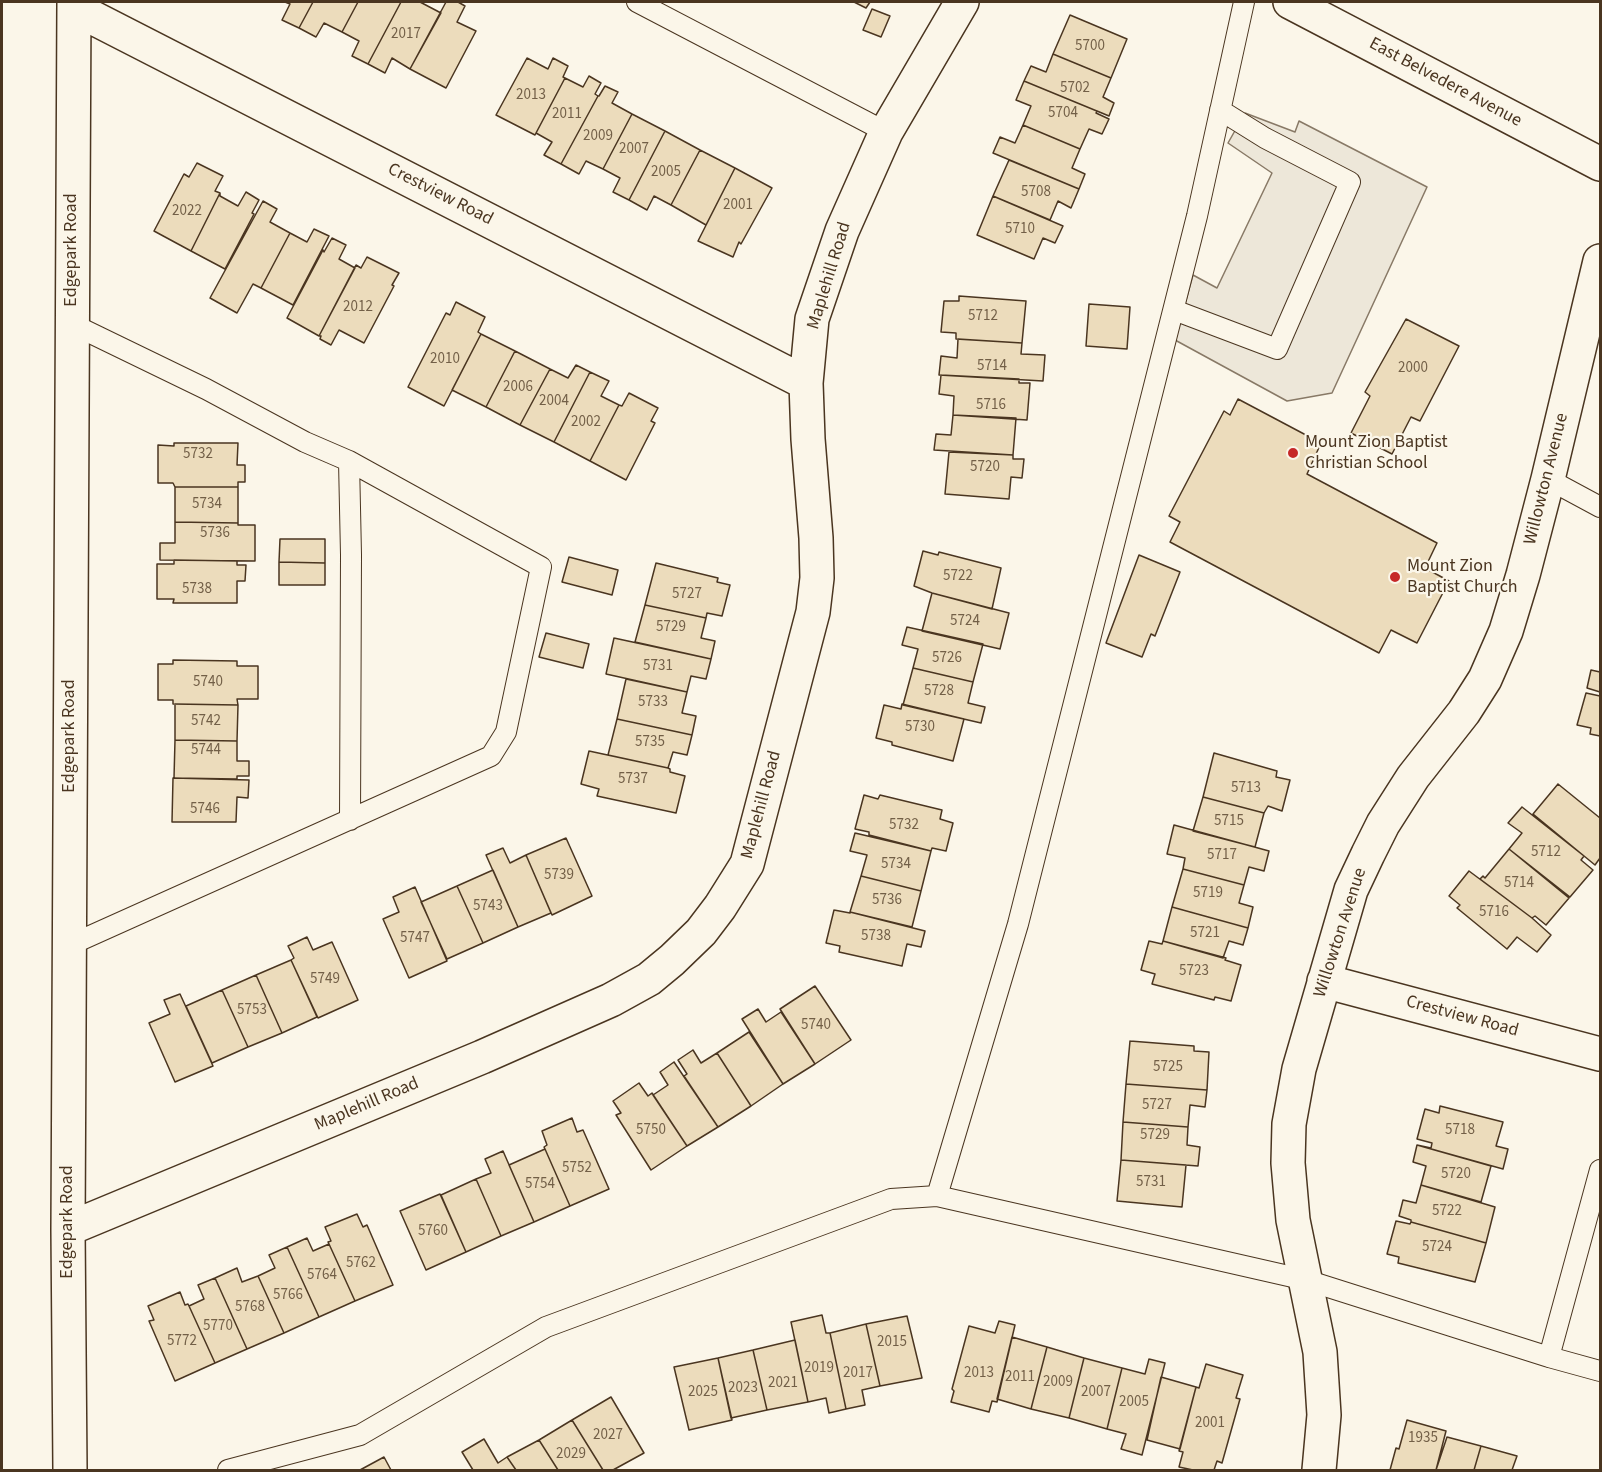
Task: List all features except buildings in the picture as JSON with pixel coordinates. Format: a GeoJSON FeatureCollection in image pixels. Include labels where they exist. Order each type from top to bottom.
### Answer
{"type":"FeatureCollection","features":[{"type":"Feature","properties":{"kind":"street","name":"Maplehill Road"},"geometry":{"type":"LineString","coordinates":[[68,1229],[471,1062],[611,1000],[649,979],[672,960],[701,932],[720,907],[747,864],[813,612],[817,579],[816,538],[806,383],[812,319],[842,231],[886,132],[962,2]]}},
{"type":"Feature","properties":{"kind":"street","name":"East Belvedere Avenue"},"geometry":{"type":"LineString","coordinates":[[1290,2],[1600,164]]}},
{"type":"Feature","properties":{"kind":"street","name":"Edgepark Road"},"geometry":{"type":"LineString","coordinates":[[69,4],[72,324],[68,1229],[70,1470]]}},
{"type":"Feature","properties":{"kind":"street","name":"Crestview Road"},"geometry":{"type":"LineString","coordinates":[[69,4],[806,383]]}},
{"type":"Feature","properties":{"kind":"street","name":"Willowton Avenue"},"geometry":{"type":"LineString","coordinates":[[1319,1470],[1324,1415],[1321,1363],[1293,1220],[1288,1163],[1288,1124],[1299,1069],[1351,890],[1383,824],[1413,777],[1464,712],[1485,679],[1502,640],[1523,575],[1548,479],[1600,261]]}},
{"type":"Feature","properties":{"kind":"street","name":"Crestview Road"},"geometry":{"type":"LineString","coordinates":[[1324,981],[1600,1054]]}},
{"type":"Feature","properties":{"kind":"lane"},"geometry":{"type":"LineString","coordinates":[[637,2],[886,132]]}},
{"type":"Feature","properties":{"kind":"lane"},"geometry":{"type":"LineString","coordinates":[[937,1196],[1018,924],[1174,310],[1244,2]]}},
{"type":"Feature","properties":{"kind":"lane"},"geometry":{"type":"LineString","coordinates":[[1174,310],[1277,349],[1350,182],[1264,138],[1220,110]]}},
{"type":"Feature","properties":{"kind":"lane"},"geometry":{"type":"LineString","coordinates":[[70,945],[491,756],[506,732],[542,567],[349,461],[305,442],[206,389],[72,324]]}},
{"type":"Feature","properties":{"kind":"lane"},"geometry":{"type":"LineString","coordinates":[[349,461],[350,820]]}},
{"type":"Feature","properties":{"kind":"lane"},"geometry":{"type":"LineString","coordinates":[[1548,479],[1600,507]]}},
{"type":"Feature","properties":{"kind":"lane"},"geometry":{"type":"LineString","coordinates":[[1550,1357],[1600,1170]]}},
{"type":"Feature","properties":{"kind":"lane"},"geometry":{"type":"LineString","coordinates":[[228,1470],[360,1435],[546,1327],[891,1199],[937,1196],[1306,1280],[1600,1371]]}},
{"type":"Feature","properties":{"kind":"shaded area"},"geometry":{"type":"Polygon","coordinates":[[[1245,113],[1295,132],[1299,121],[1427,187],[1332,393],[1287,401],[1175,340],[1193,275],[1217,288],[1272,173],[1228,143],[1245,113]]]}},
{"type":"Feature","properties":{"kind":"place","name":"Mount Zion Baptist Christian School"},"geometry":{"type":"Point","coordinates":[1293,453]}},
{"type":"Feature","properties":{"kind":"place","name":"Mount Zion Baptist Church"},"geometry":{"type":"Point","coordinates":[1395,577]}}]}
